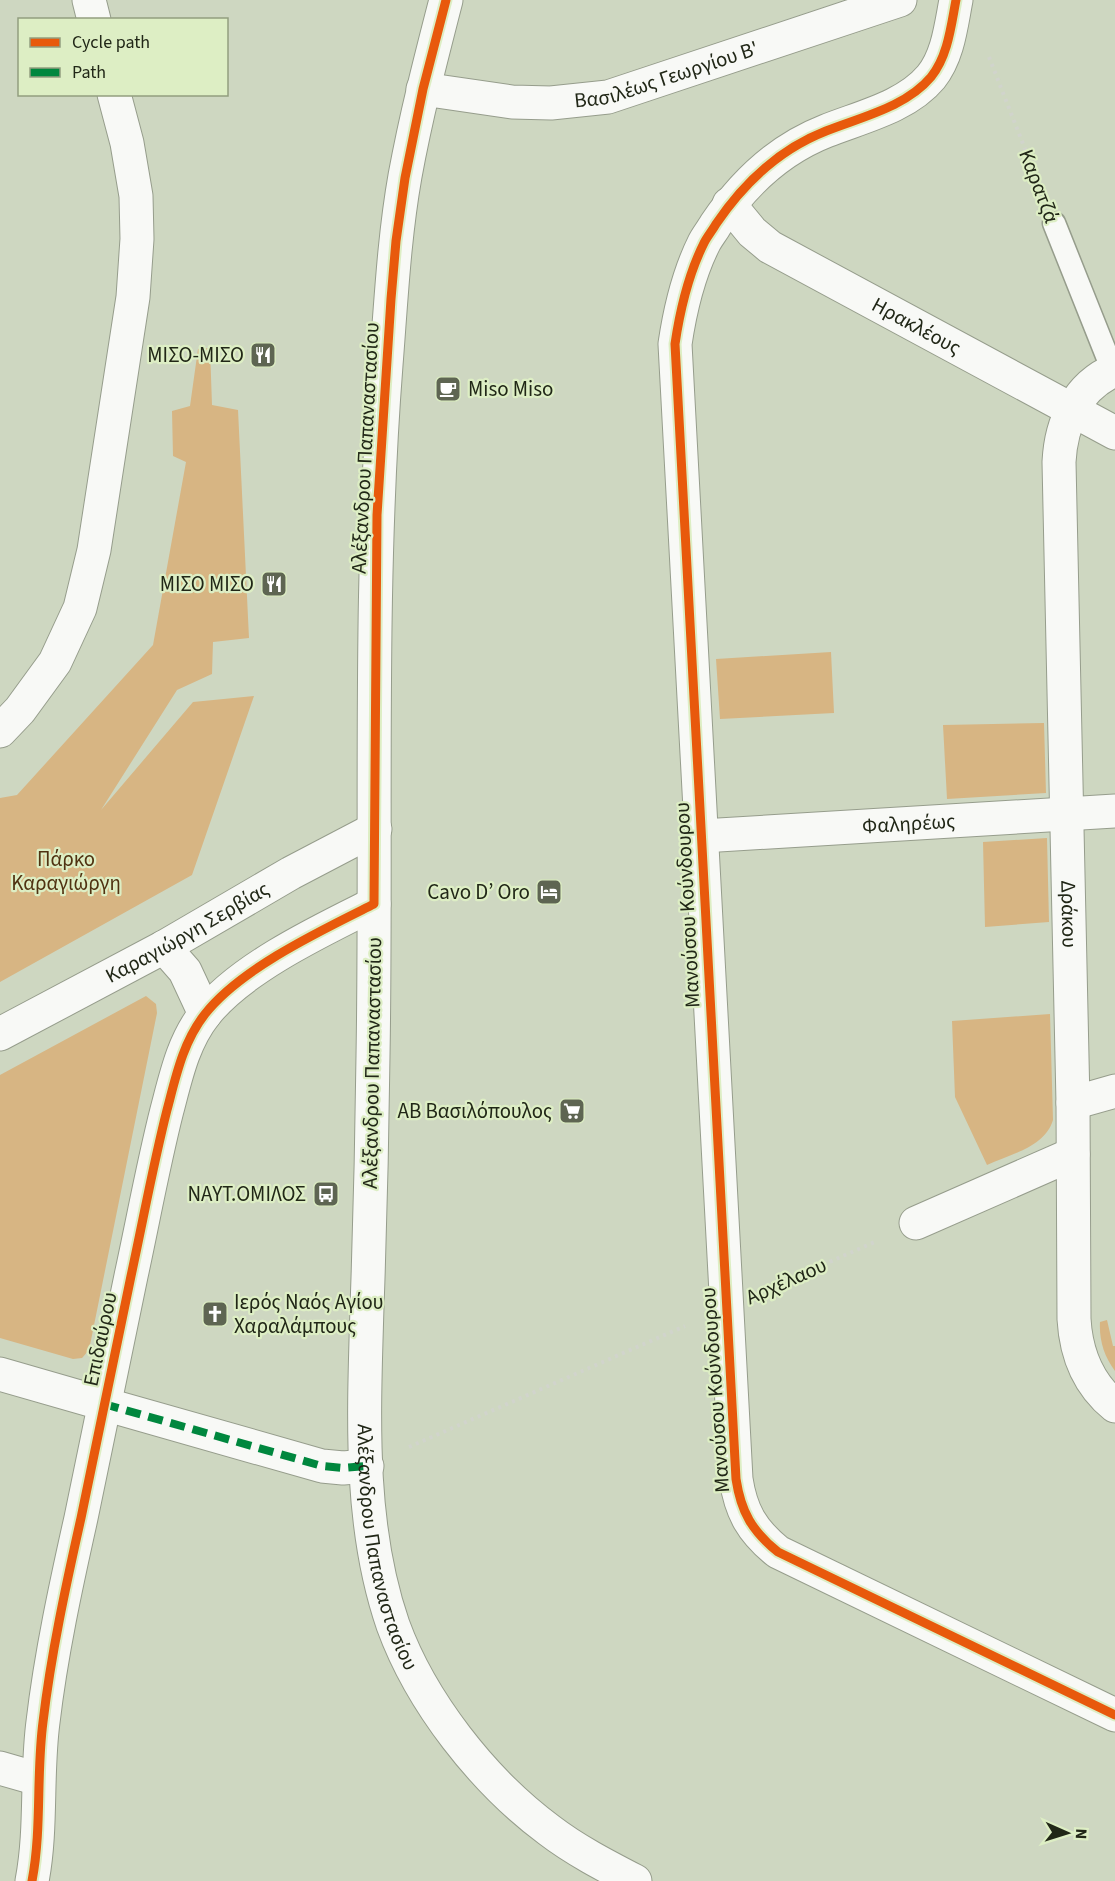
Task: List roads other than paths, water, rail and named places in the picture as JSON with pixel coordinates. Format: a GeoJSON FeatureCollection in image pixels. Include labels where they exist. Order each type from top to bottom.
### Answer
{"type":"FeatureCollection","features":[{"type":"Feature","properties":{"kind":"street"},"geometry":{"type":"LineString","coordinates":[[89,0],[94,18]]}},
{"type":"Feature","properties":{"kind":"street","name":"Αλέξανδρου Παπαναστασίου"},"geometry":{"type":"LineString","coordinates":[[446,0],[423,89],[405,178],[396,241],[383,403],[377,526],[373,1065],[365,1390],[370,1523],[381,1581],[393,1625],[412,1668],[437,1712],[487,1773],[549,1830],[635,1881]]}},
{"type":"Feature","properties":{"kind":"street","name":"Βασιλέως Γεωργίου Β'"},"geometry":{"type":"LineString","coordinates":[[423,89],[522,102],[551,103],[608,97],[900,0]]}},
{"type":"Feature","properties":{"kind":"street","name":"Μανούσου Κούνδουρου"},"geometry":{"type":"LineString","coordinates":[[956,0],[943,57],[931,77],[915,93],[895,104],[807,138],[790,148],[760,173],[729,204],[704,242],[680,310],[675,344],[736,1479],[741,1504],[752,1526],[778,1552],[789,1559],[1115,1715]]}},
{"type":"Feature","properties":{"kind":"street"},"geometry":{"type":"LineString","coordinates":[[0,731],[20,710],[55,662],[80,608],[94,550],[134,297],[136,196],[127,143],[115,96]]}},
{"type":"Feature","properties":{"kind":"street","name":"Ηρακλέους"},"geometry":{"type":"LineString","coordinates":[[729,204],[752,232],[770,247],[1115,433]]}},
{"type":"Feature","properties":{"kind":"street"},"geometry":{"type":"LineString","coordinates":[[1071,409],[1089,386],[1101,376],[1114,370]]}},
{"type":"Feature","properties":{"kind":"street","name":"Δράκου"},"geometry":{"type":"LineString","coordinates":[[1071,409],[1062,434],[1059,462],[1073,1103],[1074,1319],[1076,1341],[1082,1362],[1096,1388],[1115,1406]]}},
{"type":"Feature","properties":{"kind":"street","name":"Φαληρέως"},"geometry":{"type":"LineString","coordinates":[[702,836],[1115,811]]}},
{"type":"Feature","properties":{"kind":"street","name":"Καραγιώργη Σερβίας"},"geometry":{"type":"LineString","coordinates":[[0,1034],[164,947],[291,873],[375,829]]}},
{"type":"Feature","properties":{"kind":"street","name":"Επιδαύρου"},"geometry":{"type":"LineString","coordinates":[[32,1881],[37,1832],[40,1740],[46,1695],[71,1561],[158,1144],[180,1060],[190,1037],[205,1014],[234,984],[324,929],[374,904]]}},
{"type":"Feature","properties":{"kind":"street"},"geometry":{"type":"LineString","coordinates":[[164,947],[185,971],[205,1014]]}},
{"type":"Feature","properties":{"kind":"street"},"geometry":{"type":"LineString","coordinates":[[1073,1103],[1115,1091]]}},
{"type":"Feature","properties":{"kind":"street"},"geometry":{"type":"LineString","coordinates":[[916,1223],[1073,1154]]}},
{"type":"Feature","properties":{"kind":"street"},"geometry":{"type":"LineString","coordinates":[[0,1374],[322,1466],[343,1468],[367,1466]]}},
{"type":"Feature","properties":{"kind":"street"},"geometry":{"type":"LineString","coordinates":[[0,1768],[38,1779]]}},
{"type":"Feature","properties":{"kind":"lane","name":"Καρατζά"},"geometry":{"type":"LineString","coordinates":[[1054,223],[1114,370]]}},
{"type":"Feature","properties":{"kind":"place","name":"ΜΙΣΟ-ΜΙΣΟ"},"geometry":{"type":"Point","coordinates":[263,355]}},
{"type":"Feature","properties":{"kind":"place","name":"Miso Miso"},"geometry":{"type":"Point","coordinates":[448,389]}},
{"type":"Feature","properties":{"kind":"place","name":"ΜΙΣΟ ΜΙΣΟ"},"geometry":{"type":"Point","coordinates":[274,584]}},
{"type":"Feature","properties":{"kind":"place","name":"Cavo D’ Oro"},"geometry":{"type":"Point","coordinates":[549,892]}},
{"type":"Feature","properties":{"kind":"place","name":"ΑΒ Βασιλόπουλος"},"geometry":{"type":"Point","coordinates":[572,1111]}},
{"type":"Feature","properties":{"kind":"place","name":"ΝΑΥΤ.ΟΜΙΛΟΣ"},"geometry":{"type":"Point","coordinates":[326,1194]}},
{"type":"Feature","properties":{"kind":"place","name":"Ιερός Ναός Αγίου Χαραλάμπους"},"geometry":{"type":"Point","coordinates":[215,1314]}},
{"type":"Feature","properties":{"kind":"park label","name":"Πάρκο Καραγιώργη"},"geometry":{"type":"Point","coordinates":[66,871]}}]}
